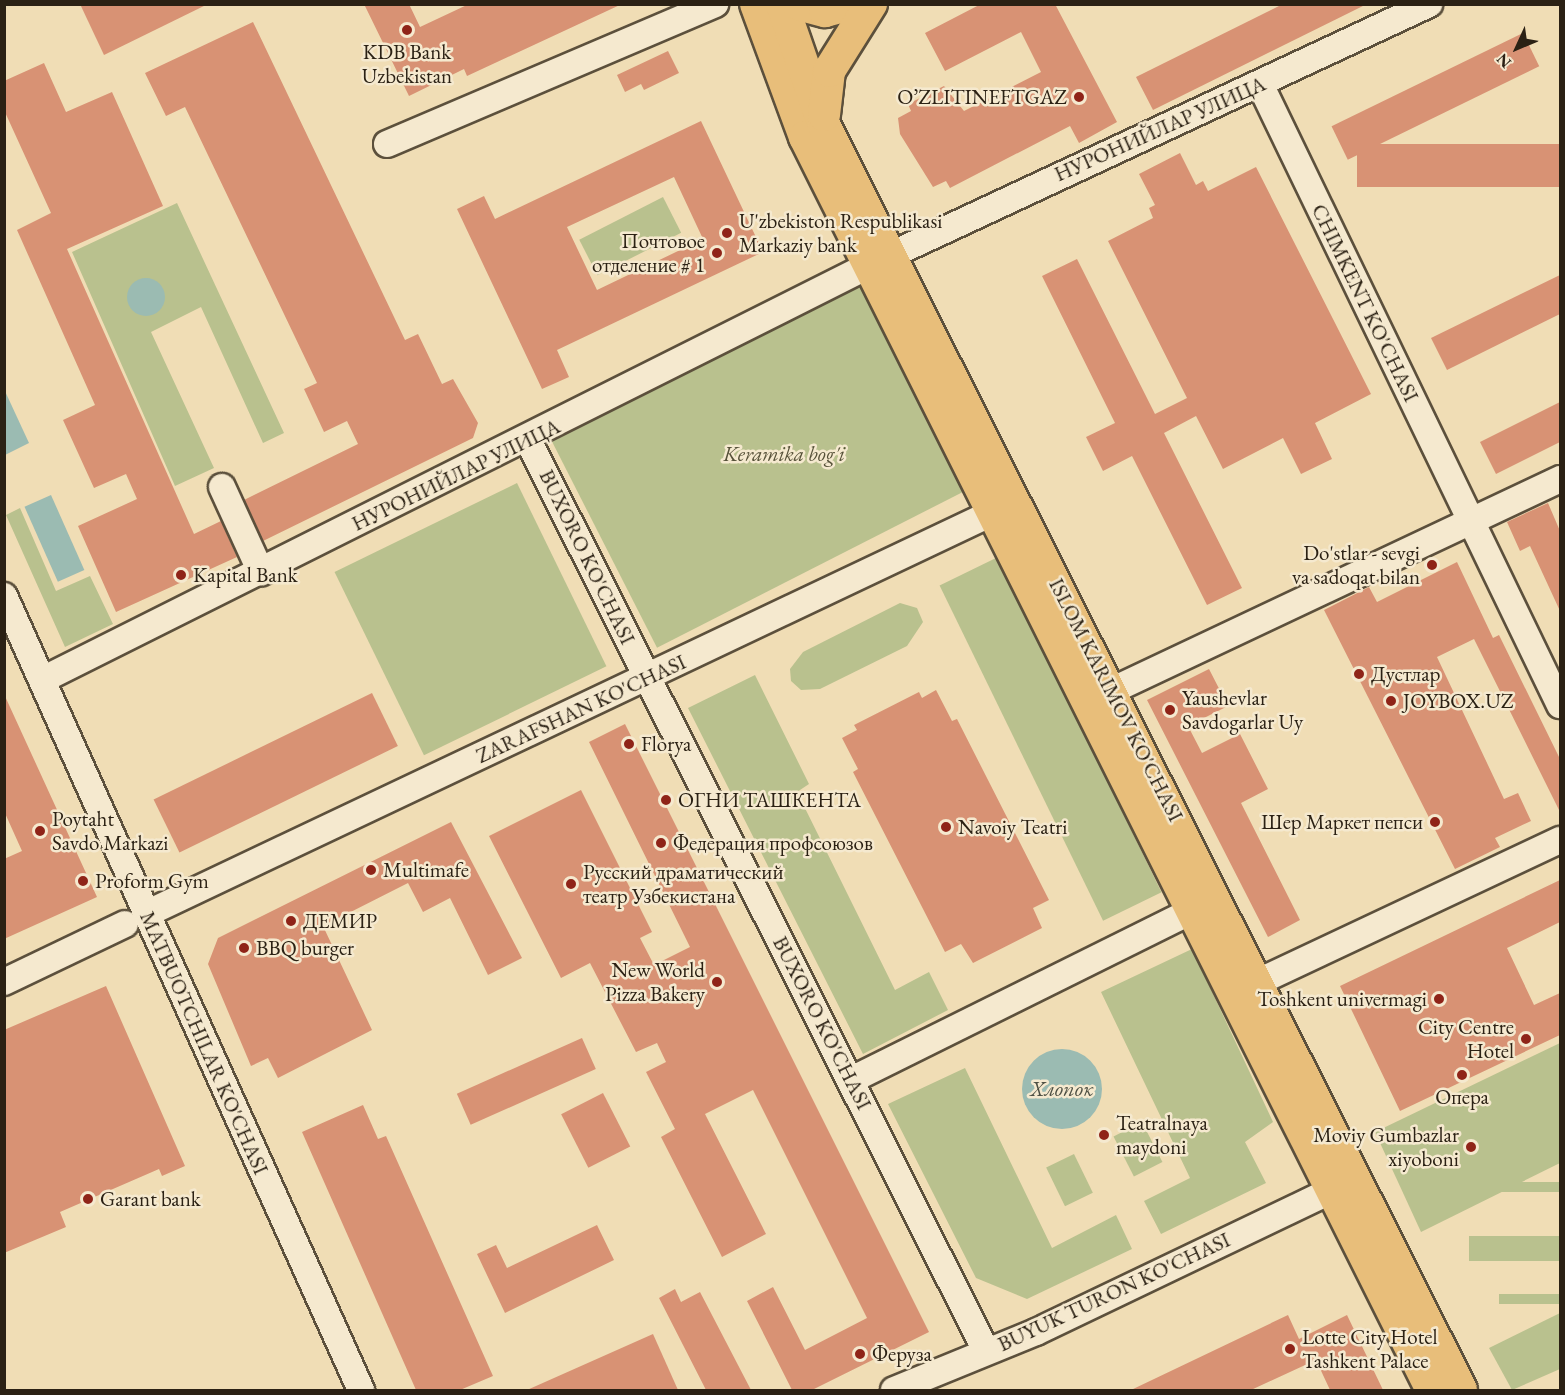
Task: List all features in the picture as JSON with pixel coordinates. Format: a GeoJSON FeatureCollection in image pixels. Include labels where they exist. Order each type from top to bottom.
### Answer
{"type":"FeatureCollection","features":[{"type":"Feature","properties":{"kind":"main road","name":"ISLOM KARIMOV KO'CHASI"},"geometry":{"type":"LineString","coordinates":[[756,4],[766,40],[805,137],[879,260],[1245,987],[1461,1390]]}},
{"type":"Feature","properties":{"kind":"main road"},"geometry":{"type":"LineString","coordinates":[[766,40],[777,4]]}},
{"type":"Feature","properties":{"kind":"main road","name":"ISLOM KARIMOV KO'CHASI"},"geometry":{"type":"LineString","coordinates":[[782,4],[824,124],[879,260]]}},
{"type":"Feature","properties":{"kind":"main road"},"geometry":{"type":"LineString","coordinates":[[798,4],[825,11],[852,4]]}},
{"type":"Feature","properties":{"kind":"main road"},"geometry":{"type":"LineString","coordinates":[[824,124],[827,76],[871,4]]}},
{"type":"Feature","properties":{"kind":"main road","name":"ISLOM KARIMOV KO'CHASI"},"geometry":{"type":"LineString","coordinates":[[1099,696],[1192,911],[1245,987],[1332,1190],[1432,1390]]}},
{"type":"Feature","properties":{"kind":"street"},"geometry":{"type":"LineString","coordinates":[[387,144],[715,4]]}},
{"type":"Feature","properties":{"kind":"street","name":"НУРОНИЙЛАР УЛИЦА"},"geometry":{"type":"LineString","coordinates":[[42,680],[528,440],[879,260],[1429,4]]}},
{"type":"Feature","properties":{"kind":"street","name":"CHIMKENT KO'CHASI"},"geometry":{"type":"LineString","coordinates":[[1260,84],[1560,705]]}},
{"type":"Feature","properties":{"kind":"street","name":"BUXORO KO'CHASI"},"geometry":{"type":"LineString","coordinates":[[528,440],[986,1351]]}},
{"type":"Feature","properties":{"kind":"street"},"geometry":{"type":"LineString","coordinates":[[1099,696],[1560,479]]}},
{"type":"Feature","properties":{"kind":"street"},"geometry":{"type":"LineString","coordinates":[[222,487],[261,572]]}},
{"type":"Feature","properties":{"kind":"street","name":"ZARAFSHAN KO'CHASI"},"geometry":{"type":"LineString","coordinates":[[4,982],[1004,508]]}},
{"type":"Feature","properties":{"kind":"street","name":"MATBUOTCHILAR KO'CHASI"},"geometry":{"type":"LineString","coordinates":[[4,596],[42,680],[135,919],[362,1390]]}},
{"type":"Feature","properties":{"kind":"street"},"geometry":{"type":"LineString","coordinates":[[1245,987],[1560,840]]}},
{"type":"Feature","properties":{"kind":"street"},"geometry":{"type":"LineString","coordinates":[[851,1080],[1192,911]]}},
{"type":"Feature","properties":{"kind":"street","name":"BUYUK TURON KO'CHASI"},"geometry":{"type":"LineString","coordinates":[[894,1390],[1036,1332],[1332,1190]]}},
{"type":"Feature","properties":{"kind":"green space"},"geometry":{"type":"Polygon","coordinates":[[[663,197],[681,233],[597,275],[579,240],[663,197]]]}},
{"type":"Feature","properties":{"kind":"green space"},"geometry":{"type":"Polygon","coordinates":[[[177,203],[284,433],[263,443],[201,307],[151,332],[214,468],[175,486],[72,252],[177,203]]]}},
{"type":"Feature","properties":{"kind":"green space","name":"Keramika bog'i"},"geometry":{"type":"Polygon","coordinates":[[[860,284],[965,491],[657,648],[552,441],[860,284]]]}},
{"type":"Feature","properties":{"kind":"green space"},"geometry":{"type":"Polygon","coordinates":[[[517,483],[606,666],[424,755],[335,572],[517,483]]]}},
{"type":"Feature","properties":{"kind":"green space"},"geometry":{"type":"Polygon","coordinates":[[[20,508],[56,591],[90,576],[113,624],[65,647],[6,515],[20,508]]]}},
{"type":"Feature","properties":{"kind":"green space"},"geometry":{"type":"Polygon","coordinates":[[[998,557],[1162,892],[1103,921],[940,585],[998,557]]]}},
{"type":"Feature","properties":{"kind":"green space"},"geometry":{"type":"Polygon","coordinates":[[[900,603],[917,608],[923,622],[907,646],[820,689],[801,690],[791,681],[790,669],[803,652],[900,603]]]}},
{"type":"Feature","properties":{"kind":"green space"},"geometry":{"type":"Polygon","coordinates":[[[755,675],[809,784],[797,792],[895,990],[929,972],[948,1010],[863,1054],[688,708],[755,675]]]}},
{"type":"Feature","properties":{"kind":"green space"},"geometry":{"type":"Polygon","coordinates":[[[1192,949],[1273,1122],[1245,1142],[1266,1183],[1161,1234],[1144,1201],[1190,1178],[1101,992],[1192,949]]]}},
{"type":"Feature","properties":{"kind":"green space","name":"Moviy Gumbazlar xiyoboni"},"geometry":{"type":"Polygon","coordinates":[[[1560,1043],[1560,1163],[1421,1232],[1375,1132],[1560,1043]]]}},
{"type":"Feature","properties":{"kind":"green space"},"geometry":{"type":"Polygon","coordinates":[[[965,1068],[1052,1248],[1116,1215],[1132,1249],[1027,1299],[976,1278],[888,1104],[965,1068]]]}},
{"type":"Feature","properties":{"kind":"green space"},"geometry":{"type":"Polygon","coordinates":[[[1142,1122],[1162,1162],[1134,1177],[1113,1137],[1142,1122]]]}},
{"type":"Feature","properties":{"kind":"green space"},"geometry":{"type":"Polygon","coordinates":[[[1074,1154],[1093,1193],[1065,1206],[1046,1168],[1074,1154]]]}},
{"type":"Feature","properties":{"kind":"green space"},"geometry":{"type":"Polygon","coordinates":[[[1448,1182],[1560,1182],[1560,1192],[1448,1192],[1448,1182]]]}},
{"type":"Feature","properties":{"kind":"green space"},"geometry":{"type":"Polygon","coordinates":[[[1469,1236],[1560,1236],[1560,1261],[1469,1261],[1469,1236]]]}},
{"type":"Feature","properties":{"kind":"green space"},"geometry":{"type":"Polygon","coordinates":[[[1499,1294],[1560,1294],[1560,1304],[1499,1304],[1499,1294]]]}},
{"type":"Feature","properties":{"kind":"green space"},"geometry":{"type":"Polygon","coordinates":[[[1560,1313],[1560,1369],[1512,1390],[1489,1348],[1560,1313]]]}},
{"type":"Feature","properties":{"kind":"water"},"geometry":{"type":"Polygon","coordinates":[[[146,278],[159,284],[165,297],[159,310],[146,316],[133,310],[127,297],[133,284],[146,278]]]}},
{"type":"Feature","properties":{"kind":"water"},"geometry":{"type":"Polygon","coordinates":[[[4,389],[29,443],[5,455],[4,454],[4,389]]]}},
{"type":"Feature","properties":{"kind":"water"},"geometry":{"type":"Polygon","coordinates":[[[51,495],[84,570],[58,582],[25,507],[51,495]]]}},
{"type":"Feature","properties":{"kind":"water","name":"Хлопок"},"geometry":{"type":"Polygon","coordinates":[[[1062,1049],[1077,1052],[1090,1061],[1099,1074],[1102,1089],[1099,1104],[1090,1117],[1077,1126],[1062,1129],[1047,1126],[1034,1117],[1025,1104],[1022,1089],[1025,1074],[1034,1061],[1047,1052],[1062,1049]]]}},
{"type":"Feature","properties":{"kind":"building"},"geometry":{"type":"Polygon","coordinates":[[[80,4],[208,4],[104,55],[80,4]]]}},
{"type":"Feature","properties":{"kind":"building"},"geometry":{"type":"Polygon","coordinates":[[[364,4],[409,4],[420,27],[469,4],[622,4],[467,76],[464,69],[409,96],[364,4]]]}},
{"type":"Feature","properties":{"kind":"building"},"geometry":{"type":"Polygon","coordinates":[[[981,4],[1055,4],[1117,122],[1079,143],[1070,126],[950,188],[946,181],[933,187],[900,134],[898,118],[911,111],[908,104],[944,86],[964,111],[1041,72],[1021,32],[945,71],[925,33],[981,4]]]}},
{"type":"Feature","properties":{"kind":"building"},"geometry":{"type":"Polygon","coordinates":[[[1283,4],[1367,4],[1153,110],[1136,77],[1283,4]]]}},
{"type":"Feature","properties":{"kind":"building"},"geometry":{"type":"Polygon","coordinates":[[[253,22],[405,340],[418,334],[442,384],[453,379],[478,423],[473,438],[263,541],[244,500],[358,444],[347,421],[324,432],[304,389],[317,383],[185,107],[166,116],[145,73],[253,22]]]}},
{"type":"Feature","properties":{"kind":"building"},"geometry":{"type":"Polygon","coordinates":[[[1523,33],[1539,66],[1348,160],[1332,126],[1523,33]]]}},
{"type":"Feature","properties":{"kind":"building"},"geometry":{"type":"Polygon","coordinates":[[[668,51],[679,73],[644,90],[641,84],[625,92],[617,75],[668,51]]]}},
{"type":"Feature","properties":{"kind":"building"},"geometry":{"type":"Polygon","coordinates":[[[44,63],[66,112],[112,92],[163,206],[67,249],[194,534],[221,521],[237,557],[116,612],[78,526],[137,499],[126,474],[94,488],[63,420],[95,405],[17,230],[51,213],[4,110],[4,81],[44,63]]]}},
{"type":"Feature","properties":{"kind":"building","name":"U'zbekiston Respublikasi Markaziy bank"},"geometry":{"type":"Polygon","coordinates":[[[701,121],[763,252],[557,350],[569,377],[542,389],[457,209],[484,196],[495,219],[701,121]],[[674,177],[567,227],[597,290],[703,239],[674,177]]]}},
{"type":"Feature","properties":{"kind":"building"},"geometry":{"type":"Polygon","coordinates":[[[1357,144],[1560,144],[1560,187],[1357,187],[1357,144]]]}},
{"type":"Feature","properties":{"kind":"building"},"geometry":{"type":"Polygon","coordinates":[[[1180,153],[1196,185],[1203,181],[1208,191],[1256,167],[1371,394],[1315,423],[1332,459],[1301,474],[1283,438],[1223,469],[1196,416],[1164,433],[1242,588],[1207,605],[1132,456],[1103,471],[1086,437],[1115,423],[1042,276],[1077,259],[1155,414],[1187,398],[1108,241],[1153,218],[1149,208],[1155,205],[1139,174],[1180,153]]]}},
{"type":"Feature","properties":{"kind":"building"},"geometry":{"type":"Polygon","coordinates":[[[1560,275],[1560,314],[1447,370],[1431,338],[1560,275]]]}},
{"type":"Feature","properties":{"kind":"building"},"geometry":{"type":"Polygon","coordinates":[[[1560,402],[1560,442],[1496,474],[1480,442],[1560,402]]]}},
{"type":"Feature","properties":{"kind":"building"},"geometry":{"type":"Polygon","coordinates":[[[1548,503],[1560,531],[1560,611],[1530,546],[1520,551],[1507,522],[1548,503]]]}},
{"type":"Feature","properties":{"kind":"building"},"geometry":{"type":"Polygon","coordinates":[[[1457,562],[1493,638],[1499,635],[1560,759],[1560,812],[1474,639],[1437,657],[1504,799],[1518,793],[1531,821],[1495,838],[1500,847],[1455,869],[1324,610],[1369,587],[1377,602],[1457,562]]]}},
{"type":"Feature","properties":{"kind":"building"},"geometry":{"type":"Polygon","coordinates":[[[1209,669],[1228,706],[1188,726],[1202,753],[1240,734],[1268,789],[1241,803],[1300,920],[1268,937],[1147,700],[1209,669]]]}},
{"type":"Feature","properties":{"kind":"building","name":"Navoiy Teatri"},"geometry":{"type":"Polygon","coordinates":[[[936,690],[952,721],[957,719],[1049,900],[1033,908],[1042,928],[973,963],[961,944],[945,952],[853,772],[858,769],[842,738],[857,730],[854,725],[919,692],[922,698],[936,690]]]}},
{"type":"Feature","properties":{"kind":"building"},"geometry":{"type":"Polygon","coordinates":[[[372,693],[398,746],[179,853],[154,800],[372,693]]]}},
{"type":"Feature","properties":{"kind":"building","name":"Poytaht Savdo Markazi"},"geometry":{"type":"Polygon","coordinates":[[[4,694],[97,897],[4,939],[4,859],[22,851],[4,811],[4,694]]]}},
{"type":"Feature","properties":{"kind":"building"},"geometry":{"type":"Polygon","coordinates":[[[625,724],[929,1332],[812,1390],[792,1390],[747,1301],[773,1287],[805,1350],[867,1318],[753,1090],[705,1114],[766,1234],[722,1257],[661,1137],[675,1129],[646,1072],[666,1062],[657,1043],[636,1052],[590,963],[561,978],[489,836],[581,790],[652,932],[640,938],[654,965],[690,947],[589,742],[625,724]]]}},
{"type":"Feature","properties":{"kind":"building"},"geometry":{"type":"Polygon","coordinates":[[[451,822],[522,958],[488,975],[450,898],[423,912],[408,883],[323,926],[372,1030],[278,1078],[268,1058],[251,1066],[208,964],[218,938],[451,822]]]}},
{"type":"Feature","properties":{"kind":"building","name":"Toshkent univermagi"},"geometry":{"type":"Polygon","coordinates":[[[1560,880],[1560,922],[1507,948],[1534,1005],[1560,993],[1560,1035],[1400,1111],[1340,986],[1560,880]]]}},
{"type":"Feature","properties":{"kind":"building"},"geometry":{"type":"Polygon","coordinates":[[[106,986],[185,1166],[162,1176],[159,1169],[60,1212],[66,1227],[4,1253],[4,1030],[106,986]]]}},
{"type":"Feature","properties":{"kind":"building"},"geometry":{"type":"Polygon","coordinates":[[[582,1038],[596,1069],[471,1125],[457,1094],[582,1038]]]}},
{"type":"Feature","properties":{"kind":"building"},"geometry":{"type":"Polygon","coordinates":[[[603,1093],[630,1146],[588,1168],[561,1114],[603,1093]]]}},
{"type":"Feature","properties":{"kind":"building"},"geometry":{"type":"Polygon","coordinates":[[[363,1105],[378,1139],[386,1136],[493,1376],[460,1390],[416,1390],[302,1132],[363,1105]]]}},
{"type":"Feature","properties":{"kind":"building"},"geometry":{"type":"Polygon","coordinates":[[[597,1225],[614,1260],[505,1313],[477,1254],[496,1245],[507,1268],[597,1225]]]}},
{"type":"Feature","properties":{"kind":"building"},"geometry":{"type":"Polygon","coordinates":[[[675,1289],[681,1302],[700,1292],[751,1390],[706,1390],[659,1298],[675,1289]]]}},
{"type":"Feature","properties":{"kind":"building","name":"Lotte City Hotel Tashkent Palace"},"geometry":{"type":"Polygon","coordinates":[[[1288,1315],[1299,1339],[1347,1315],[1383,1390],[1330,1390],[1316,1360],[1251,1390],[1131,1390],[1288,1315]]]}},
{"type":"Feature","properties":{"kind":"building"},"geometry":{"type":"Polygon","coordinates":[[[653,1334],[678,1390],[527,1390],[653,1334]]]}},
{"type":"Feature","properties":{"kind":"place","name":"KDB Bank Uzbekistan"},"geometry":{"type":"Point","coordinates":[407,30]}},
{"type":"Feature","properties":{"kind":"place","name":"O’ZLITINEFTGAZ"},"geometry":{"type":"Point","coordinates":[1079,97]}},
{"type":"Feature","properties":{"kind":"place","name":"U'zbekiston Respublikasi Markaziy bank"},"geometry":{"type":"Point","coordinates":[727,233]}},
{"type":"Feature","properties":{"kind":"place","name":"Почтовое отделение # 1"},"geometry":{"type":"Point","coordinates":[717,253]}},
{"type":"Feature","properties":{"kind":"place","name":"Do'stlar - sevgi va sadoqat bilan"},"geometry":{"type":"Point","coordinates":[1432,565]}},
{"type":"Feature","properties":{"kind":"place","name":"Kapital Bank"},"geometry":{"type":"Point","coordinates":[181,575]}},
{"type":"Feature","properties":{"kind":"place","name":"Дустлар"},"geometry":{"type":"Point","coordinates":[1359,674]}},
{"type":"Feature","properties":{"kind":"place","name":"JOYBOX.UZ"},"geometry":{"type":"Point","coordinates":[1391,701]}},
{"type":"Feature","properties":{"kind":"place","name":"Yaushevlar Savdogarlar Uy"},"geometry":{"type":"Point","coordinates":[1170,710]}},
{"type":"Feature","properties":{"kind":"place","name":"Florya"},"geometry":{"type":"Point","coordinates":[629,744]}},
{"type":"Feature","properties":{"kind":"place","name":"ОГНИ ТАШКЕНТА"},"geometry":{"type":"Point","coordinates":[666,800]}},
{"type":"Feature","properties":{"kind":"place","name":"Шер Маркет пепси"},"geometry":{"type":"Point","coordinates":[1435,822]}},
{"type":"Feature","properties":{"kind":"place","name":"Navoiy Teatri"},"geometry":{"type":"Point","coordinates":[946,827]}},
{"type":"Feature","properties":{"kind":"place","name":"Poytaht Savdo Markazi"},"geometry":{"type":"Point","coordinates":[40,831]}},
{"type":"Feature","properties":{"kind":"place","name":"Федерация профсоюзов"},"geometry":{"type":"Point","coordinates":[661,843]}},
{"type":"Feature","properties":{"kind":"place","name":"Multimafe"},"geometry":{"type":"Point","coordinates":[371,870]}},
{"type":"Feature","properties":{"kind":"place","name":"Proform Gym"},"geometry":{"type":"Point","coordinates":[83,881]}},
{"type":"Feature","properties":{"kind":"place","name":"Русский драматический театр Узбекистана"},"geometry":{"type":"Point","coordinates":[571,884]}},
{"type":"Feature","properties":{"kind":"place","name":"ДЕМИР"},"geometry":{"type":"Point","coordinates":[291,921]}},
{"type":"Feature","properties":{"kind":"place","name":"BBQ burger"},"geometry":{"type":"Point","coordinates":[244,948]}},
{"type":"Feature","properties":{"kind":"place","name":"New World Pizza Bakery"},"geometry":{"type":"Point","coordinates":[717,982]}},
{"type":"Feature","properties":{"kind":"place","name":"Toshkent univermagi"},"geometry":{"type":"Point","coordinates":[1439,999]}},
{"type":"Feature","properties":{"kind":"place","name":"City Centre Hotel"},"geometry":{"type":"Point","coordinates":[1526,1039]}},
{"type":"Feature","properties":{"kind":"place","name":"Опера"},"geometry":{"type":"Point","coordinates":[1462,1075]}},
{"type":"Feature","properties":{"kind":"place","name":"Teatralnaya maydoni"},"geometry":{"type":"Point","coordinates":[1104,1135]}},
{"type":"Feature","properties":{"kind":"place","name":"Moviy Gumbazlar xiyoboni"},"geometry":{"type":"Point","coordinates":[1471,1147]}},
{"type":"Feature","properties":{"kind":"place","name":"Garant bank"},"geometry":{"type":"Point","coordinates":[88,1199]}},
{"type":"Feature","properties":{"kind":"place","name":"Lotte City Hotel Tashkent Palace"},"geometry":{"type":"Point","coordinates":[1290,1349]}},
{"type":"Feature","properties":{"kind":"place","name":"Феруза"},"geometry":{"type":"Point","coordinates":[860,1354]}}]}
